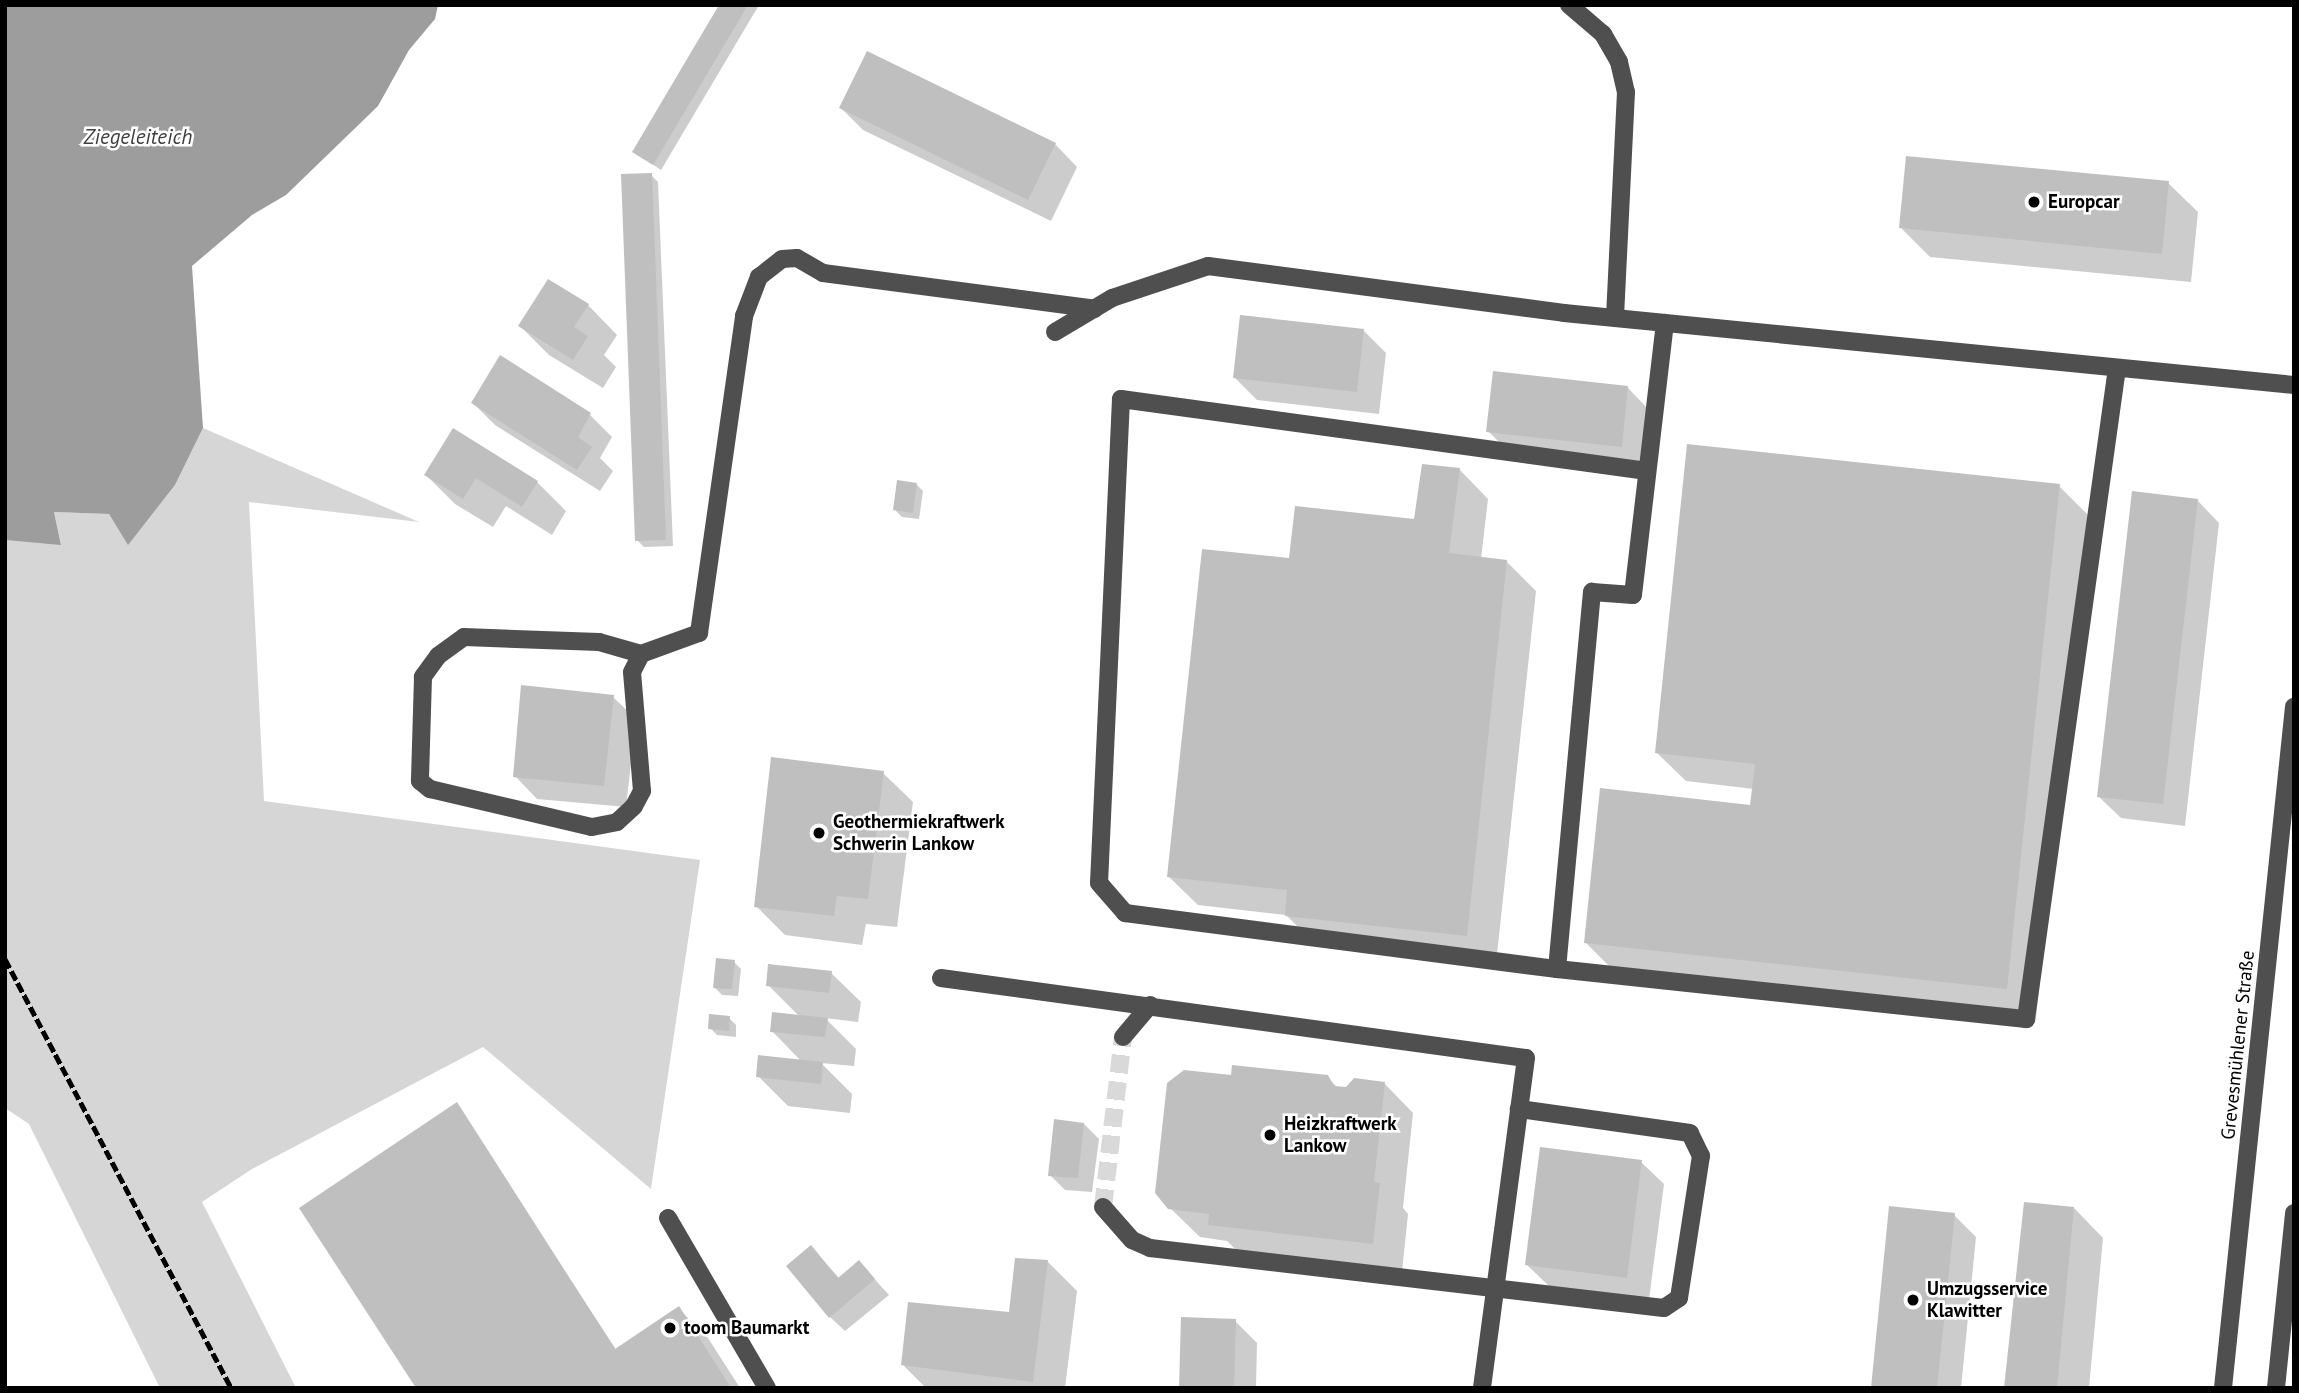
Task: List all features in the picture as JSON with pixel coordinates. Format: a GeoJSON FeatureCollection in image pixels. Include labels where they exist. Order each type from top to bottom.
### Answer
{"type":"FeatureCollection","features":[{"type":"Feature","properties":{"kind":"street"},"geometry":{"type":"LineString","coordinates":[[1569,5],[1603,34],[1619,62],[1626,92],[1615,318]]}},
{"type":"Feature","properties":{"kind":"street"},"geometry":{"type":"LineString","coordinates":[[641,654],[632,672],[642,791],[617,822],[592,827],[569,823],[485,799],[430,789],[420,781],[423,677],[438,656],[464,638],[599,642],[641,654],[699,633],[744,316],[759,276],[782,259],[797,258],[823,273],[1095,309]]}},
{"type":"Feature","properties":{"kind":"street"},"geometry":{"type":"LineString","coordinates":[[1055,332],[1112,298],[1208,267],[1615,318],[2294,385]]}},
{"type":"Feature","properties":{"kind":"street"},"geometry":{"type":"LineString","coordinates":[[1557,969],[1592,592],[1633,595],[1665,323]]}},
{"type":"Feature","properties":{"kind":"street"},"geometry":{"type":"LineString","coordinates":[[1647,471],[1121,399],[1099,883],[1125,913],[1557,969],[2026,1019],[2116,368]]}},
{"type":"Feature","properties":{"kind":"street","name":"Grevesmühlener Straße"},"geometry":{"type":"LineString","coordinates":[[2223,1388],[2294,707]]}},
{"type":"Feature","properties":{"kind":"street"},"geometry":{"type":"LineString","coordinates":[[941,978],[1150,1004],[1526,1058],[1482,1388]]}},
{"type":"Feature","properties":{"kind":"street"},"geometry":{"type":"LineString","coordinates":[[1123,1037],[1150,1004]]}},
{"type":"Feature","properties":{"kind":"street"},"geometry":{"type":"LineString","coordinates":[[1102,1207],[1132,1240],[1150,1248],[1495,1291],[1664,1308],[1679,1298],[1701,1156],[1690,1133],[1519,1109]]}},
{"type":"Feature","properties":{"kind":"street"},"geometry":{"type":"LineString","coordinates":[[2276,1388],[2294,1213]]}},
{"type":"Feature","properties":{"kind":"street"},"geometry":{"type":"LineString","coordinates":[[668,1218],[767,1388]]}},
{"type":"Feature","properties":{"kind":"shaded area"},"geometry":{"type":"Polygon","coordinates":[[[203,428],[419,522],[249,502],[264,801],[700,860],[651,1189],[483,1047],[252,1169],[202,1202],[296,1388],[160,1388],[29,1124],[5,1108],[5,540],[61,544],[54,512],[109,514],[128,544],[175,485],[203,428]]]}},
{"type":"Feature","properties":{"kind":"water","name":"Ziegeleiteich"},"geometry":{"type":"Polygon","coordinates":[[[5,5],[438,5],[435,19],[409,50],[378,106],[286,195],[252,215],[192,266],[203,428],[175,485],[128,545],[109,514],[54,512],[61,545],[5,540],[5,5]]]}},
{"type":"Feature","properties":{"kind":"building"},"geometry":{"type":"Polygon","coordinates":[[[719,5],[748,5],[653,165],[632,152],[719,5]]]}},
{"type":"Feature","properties":{"kind":"building"},"geometry":{"type":"Polygon","coordinates":[[[867,51],[1056,143],[1028,200],[839,108],[867,51]]]}},
{"type":"Feature","properties":{"kind":"building","name":"Europcar"},"geometry":{"type":"Polygon","coordinates":[[[1906,156],[2169,181],[2162,254],[1899,228],[1906,156]]]}},
{"type":"Feature","properties":{"kind":"building"},"geometry":{"type":"Polygon","coordinates":[[[652,173],[666,540],[635,541],[621,174],[652,173]]]}},
{"type":"Feature","properties":{"kind":"building"},"geometry":{"type":"Polygon","coordinates":[[[548,279],[589,304],[574,327],[588,336],[573,360],[518,326],[548,279]]]}},
{"type":"Feature","properties":{"kind":"building"},"geometry":{"type":"Polygon","coordinates":[[[1240,315],[1364,329],[1357,392],[1233,378],[1240,315]]]}},
{"type":"Feature","properties":{"kind":"building"},"geometry":{"type":"Polygon","coordinates":[[[500,355],[591,413],[578,437],[592,447],[577,470],[471,403],[500,355]]]}},
{"type":"Feature","properties":{"kind":"building"},"geometry":{"type":"Polygon","coordinates":[[[1493,371],[1628,386],[1622,447],[1486,432],[1493,371]]]}},
{"type":"Feature","properties":{"kind":"building"},"geometry":{"type":"Polygon","coordinates":[[[453,428],[538,481],[522,507],[476,478],[463,499],[424,475],[453,428]]]}},
{"type":"Feature","properties":{"kind":"building"},"geometry":{"type":"Polygon","coordinates":[[[1687,444],[2060,484],[2007,989],[1584,943],[1600,788],[1750,805],[1755,764],[1655,753],[1687,444]]]}},
{"type":"Feature","properties":{"kind":"building"},"geometry":{"type":"Polygon","coordinates":[[[1422,464],[1460,468],[1449,553],[1507,560],[1467,936],[1285,916],[1287,890],[1167,877],[1202,549],[1289,558],[1295,506],[1414,519],[1422,464]]]}},
{"type":"Feature","properties":{"kind":"building"},"geometry":{"type":"Polygon","coordinates":[[[897,480],[917,483],[913,513],[893,510],[897,480]]]}},
{"type":"Feature","properties":{"kind":"building"},"geometry":{"type":"Polygon","coordinates":[[[2132,491],[2198,499],[2163,804],[2097,797],[2132,491]]]}},
{"type":"Feature","properties":{"kind":"building"},"geometry":{"type":"Polygon","coordinates":[[[521,685],[614,695],[604,786],[513,777],[521,685]]]}},
{"type":"Feature","properties":{"kind":"building","name":"Geothermiekraftwerk Schwerin Lankow"},"geometry":{"type":"Polygon","coordinates":[[[771,757],[884,771],[868,899],[837,896],[834,916],[754,907],[771,757]]]}},
{"type":"Feature","properties":{"kind":"building"},"geometry":{"type":"Polygon","coordinates":[[[716,958],[735,960],[732,989],[713,988],[716,958]]]}},
{"type":"Feature","properties":{"kind":"building"},"geometry":{"type":"Polygon","coordinates":[[[768,964],[832,971],[829,993],[766,986],[768,964]]]}},
{"type":"Feature","properties":{"kind":"building"},"geometry":{"type":"Polygon","coordinates":[[[772,1012],[828,1018],[825,1037],[770,1032],[772,1012]]]}},
{"type":"Feature","properties":{"kind":"building"},"geometry":{"type":"Polygon","coordinates":[[[709,1014],[730,1016],[729,1031],[708,1029],[709,1014]]]}},
{"type":"Feature","properties":{"kind":"building"},"geometry":{"type":"Polygon","coordinates":[[[758,1055],[823,1062],[821,1084],[756,1077],[758,1055]]]}},
{"type":"Feature","properties":{"kind":"building","name":"Heizkraftwerk Lankow"},"geometry":{"type":"Polygon","coordinates":[[[1232,1065],[1328,1075],[1334,1086],[1346,1087],[1354,1078],[1385,1082],[1374,1182],[1380,1183],[1373,1244],[1208,1225],[1209,1214],[1168,1209],[1155,1193],[1167,1083],[1184,1070],[1231,1075],[1232,1065]]]}},
{"type":"Feature","properties":{"kind":"building"},"geometry":{"type":"Polygon","coordinates":[[[457,1102],[615,1349],[679,1306],[731,1388],[416,1388],[299,1208],[457,1102]]]}},
{"type":"Feature","properties":{"kind":"building"},"geometry":{"type":"Polygon","coordinates":[[[1054,1119],[1084,1123],[1078,1178],[1048,1176],[1054,1119]]]}},
{"type":"Feature","properties":{"kind":"building"},"geometry":{"type":"Polygon","coordinates":[[[1540,1147],[1642,1160],[1627,1278],[1525,1265],[1540,1147]]]}},
{"type":"Feature","properties":{"kind":"building"},"geometry":{"type":"Polygon","coordinates":[[[2024,1202],[2074,1207],[2057,1388],[2004,1388],[2024,1202]]]}},
{"type":"Feature","properties":{"kind":"building","name":"Umzugsservice Klawitter"},"geometry":{"type":"Polygon","coordinates":[[[1889,1206],[1955,1213],[1937,1388],[1871,1388],[1889,1206]]]}},
{"type":"Feature","properties":{"kind":"building"},"geometry":{"type":"Polygon","coordinates":[[[811,1245],[838,1278],[859,1260],[875,1279],[829,1318],[786,1266],[811,1245]]]}},
{"type":"Feature","properties":{"kind":"building"},"geometry":{"type":"Polygon","coordinates":[[[1015,1258],[1048,1260],[1033,1382],[901,1365],[908,1302],[1009,1312],[1015,1258]]]}},
{"type":"Feature","properties":{"kind":"building"},"geometry":{"type":"Polygon","coordinates":[[[1181,1317],[1236,1319],[1234,1388],[1179,1388],[1181,1317]]]}},
{"type":"Feature","properties":{"kind":"tunnel"},"geometry":{"type":"LineString","coordinates":[[1103,1207],[1123,1037]]}},
{"type":"Feature","properties":{"kind":"railway"},"geometry":{"type":"LineString","coordinates":[[5,959],[231,1388]]}},
{"type":"Feature","properties":{"kind":"place","name":"Europcar"},"geometry":{"type":"Point","coordinates":[2034,202]}},
{"type":"Feature","properties":{"kind":"place","name":"Geothermiekraftwerk Schwerin Lankow"},"geometry":{"type":"Point","coordinates":[819,833]}},
{"type":"Feature","properties":{"kind":"place","name":"Heizkraftwerk Lankow"},"geometry":{"type":"Point","coordinates":[1270,1135]}},
{"type":"Feature","properties":{"kind":"place","name":"Umzugsservice Klawitter"},"geometry":{"type":"Point","coordinates":[1913,1300]}},
{"type":"Feature","properties":{"kind":"place","name":"toom Baumarkt"},"geometry":{"type":"Point","coordinates":[670,1328]}}]}
